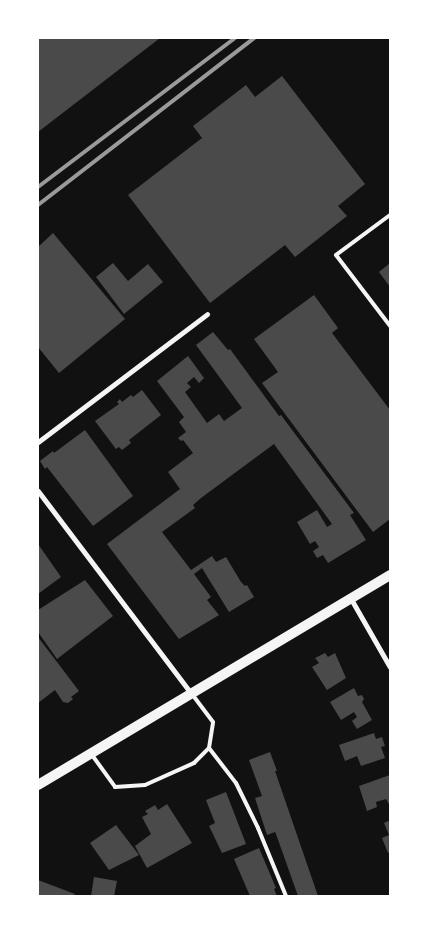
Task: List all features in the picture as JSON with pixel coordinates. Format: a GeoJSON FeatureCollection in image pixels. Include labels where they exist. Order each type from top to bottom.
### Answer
{"type":"FeatureCollection","features":[{"type":"Feature","properties":{"kind":"main road"},"geometry":{"type":"LineString","coordinates":[[38,785],[390,575]]}},
{"type":"Feature","properties":{"kind":"street"},"geometry":{"type":"LineString","coordinates":[[38,442],[207,314]]}},
{"type":"Feature","properties":{"kind":"street"},"geometry":{"type":"LineString","coordinates":[[38,491],[191,693]]}},
{"type":"Feature","properties":{"kind":"street"},"geometry":{"type":"LineString","coordinates":[[351,599],[390,667]]}},
{"type":"Feature","properties":{"kind":"lane"},"geometry":{"type":"LineString","coordinates":[[390,215],[336,256],[390,326]]}},
{"type":"Feature","properties":{"kind":"lane"},"geometry":{"type":"LineString","coordinates":[[91,753],[115,787],[145,785],[194,763],[209,748],[213,722],[191,693]]}},
{"type":"Feature","properties":{"kind":"lane"},"geometry":{"type":"LineString","coordinates":[[209,748],[236,783],[258,828],[286,896]]}},
{"type":"Feature","properties":{"kind":"building"},"geometry":{"type":"Polygon","coordinates":[[[38,38],[160,38],[38,132],[38,38]]]}},
{"type":"Feature","properties":{"kind":"building"},"geometry":{"type":"Polygon","coordinates":[[[282,76],[365,184],[338,206],[347,216],[295,257],[285,245],[210,303],[128,195],[202,138],[193,126],[246,85],[255,97],[282,76]]]}},
{"type":"Feature","properties":{"kind":"building"},"geometry":{"type":"Polygon","coordinates":[[[53,233],[125,319],[59,373],[38,347],[38,247],[53,233]]]}},
{"type":"Feature","properties":{"kind":"building"},"geometry":{"type":"Polygon","coordinates":[[[113,263],[128,281],[148,264],[163,282],[124,314],[96,277],[113,263]]]}},
{"type":"Feature","properties":{"kind":"building"},"geometry":{"type":"Polygon","coordinates":[[[390,263],[390,287],[379,272],[390,263]]]}},
{"type":"Feature","properties":{"kind":"building"},"geometry":{"type":"Polygon","coordinates":[[[314,295],[338,328],[332,333],[390,410],[390,519],[373,532],[262,383],[278,372],[254,339],[314,295]]]}},
{"type":"Feature","properties":{"kind":"building"},"geometry":{"type":"Polygon","coordinates":[[[213,332],[228,350],[230,349],[354,513],[350,515],[366,540],[328,563],[323,555],[317,558],[313,551],[319,547],[315,541],[310,544],[297,522],[317,510],[327,527],[332,524],[274,444],[201,498],[193,505],[195,508],[162,532],[191,570],[212,556],[216,562],[226,557],[241,582],[245,586],[247,585],[254,597],[229,612],[202,568],[194,574],[211,597],[207,600],[219,615],[179,639],[107,544],[180,489],[168,472],[193,453],[183,440],[181,441],[178,438],[186,432],[179,422],[184,417],[157,381],[188,356],[204,378],[199,383],[194,377],[187,383],[191,387],[185,392],[207,423],[219,414],[224,421],[242,408],[196,345],[213,332]]]}},
{"type":"Feature","properties":{"kind":"building"},"geometry":{"type":"Polygon","coordinates":[[[142,390],[161,415],[129,440],[131,443],[122,450],[119,447],[116,449],[95,421],[119,404],[117,402],[120,399],[122,402],[142,390]]]}},
{"type":"Feature","properties":{"kind":"building"},"geometry":{"type":"Polygon","coordinates":[[[85,430],[133,496],[93,526],[47,467],[45,469],[40,461],[85,430]]]}},
{"type":"Feature","properties":{"kind":"building"},"geometry":{"type":"Polygon","coordinates":[[[38,544],[61,577],[38,594],[38,544]]]}},
{"type":"Feature","properties":{"kind":"building"},"geometry":{"type":"Polygon","coordinates":[[[85,580],[113,616],[57,659],[38,632],[38,610],[85,580]]]}},
{"type":"Feature","properties":{"kind":"building"},"geometry":{"type":"Polygon","coordinates":[[[38,637],[79,691],[71,697],[73,699],[68,703],[63,702],[55,690],[38,703],[38,637]]]}},
{"type":"Feature","properties":{"kind":"building"},"geometry":{"type":"Polygon","coordinates":[[[325,653],[328,657],[335,653],[346,678],[327,690],[312,667],[319,663],[315,658],[325,653]]]}},
{"type":"Feature","properties":{"kind":"building"},"geometry":{"type":"Polygon","coordinates":[[[354,688],[358,696],[362,695],[364,699],[362,702],[372,720],[357,729],[352,721],[357,717],[354,712],[341,720],[330,702],[354,688]]]}},
{"type":"Feature","properties":{"kind":"building"},"geometry":{"type":"Polygon","coordinates":[[[374,733],[376,739],[382,737],[385,746],[381,747],[385,758],[361,766],[357,756],[345,761],[339,745],[374,733]]]}},
{"type":"Feature","properties":{"kind":"building"},"geometry":{"type":"Polygon","coordinates":[[[270,752],[318,896],[298,896],[275,832],[267,835],[255,798],[262,796],[249,760],[270,752]]]}},
{"type":"Feature","properties":{"kind":"building"},"geometry":{"type":"Polygon","coordinates":[[[390,775],[390,806],[386,799],[376,802],[377,807],[367,811],[359,786],[390,775]]]}},
{"type":"Feature","properties":{"kind":"building"},"geometry":{"type":"Polygon","coordinates":[[[226,792],[246,844],[222,853],[209,826],[215,823],[206,800],[226,792]]]}},
{"type":"Feature","properties":{"kind":"building"},"geometry":{"type":"Polygon","coordinates":[[[167,804],[192,843],[147,868],[135,846],[151,834],[142,817],[148,814],[145,811],[155,805],[158,810],[167,804]]]}},
{"type":"Feature","properties":{"kind":"building"},"geometry":{"type":"Polygon","coordinates":[[[390,822],[390,852],[388,853],[382,838],[389,835],[384,823],[390,822]]]}},
{"type":"Feature","properties":{"kind":"building"},"geometry":{"type":"Polygon","coordinates":[[[116,825],[139,855],[109,870],[90,843],[116,825]]]}},
{"type":"Feature","properties":{"kind":"building"},"geometry":{"type":"Polygon","coordinates":[[[259,848],[276,888],[274,889],[277,896],[250,896],[234,859],[259,848]]]}},
{"type":"Feature","properties":{"kind":"building"},"geometry":{"type":"Polygon","coordinates":[[[94,877],[117,881],[114,896],[91,896],[94,877]]]}},
{"type":"Feature","properties":{"kind":"building"},"geometry":{"type":"Polygon","coordinates":[[[38,880],[75,894],[74,896],[38,896],[38,880]]]}},
{"type":"Feature","properties":{"kind":"railway"},"geometry":{"type":"LineString","coordinates":[[38,187],[235,38]]}},
{"type":"Feature","properties":{"kind":"railway"},"geometry":{"type":"LineString","coordinates":[[38,205],[254,38]]}}]}
